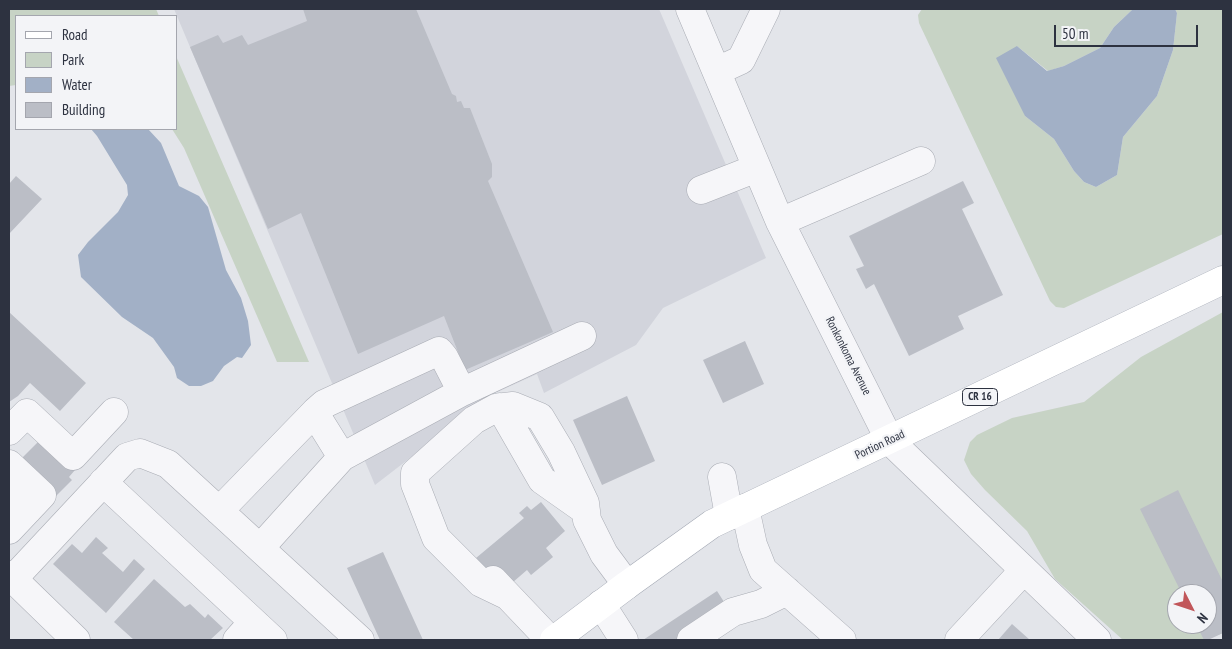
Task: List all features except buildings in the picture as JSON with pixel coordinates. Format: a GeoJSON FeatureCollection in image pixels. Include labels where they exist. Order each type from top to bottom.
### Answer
{"type":"FeatureCollection","features":[{"type":"Feature","properties":{"kind":"main road","name":"Portion Road"},"geometry":{"type":"LineString","coordinates":[[554,640],[712,524],[890,441],[1223,280]]}},
{"type":"Feature","properties":{"kind":"street","name":"Ronkonkoma Avenue"},"geometry":{"type":"LineString","coordinates":[[690,9],[780,222],[890,441],[1097,640]]}},
{"type":"Feature","properties":{"kind":"street"},"geometry":{"type":"LineString","coordinates":[[716,72],[741,60],[766,9]]}},
{"type":"Feature","properties":{"kind":"street"},"geometry":{"type":"LineString","coordinates":[[780,222],[921,161]]}},
{"type":"Feature","properties":{"kind":"street"},"geometry":{"type":"LineString","coordinates":[[702,190],[757,168]]}},
{"type":"Feature","properties":{"kind":"street"},"geometry":{"type":"LineString","coordinates":[[260,548],[342,457],[462,392],[582,336]]}},
{"type":"Feature","properties":{"kind":"street"},"geometry":{"type":"LineString","coordinates":[[219,511],[324,404],[439,352],[444,357],[462,392]]}},
{"type":"Feature","properties":{"kind":"street"},"geometry":{"type":"LineString","coordinates":[[550,640],[506,595],[481,583],[436,538],[415,484],[415,473],[474,420],[500,407],[542,480],[585,507],[587,520],[604,554],[627,585]]}},
{"type":"Feature","properties":{"kind":"street"},"geometry":{"type":"LineString","coordinates":[[316,411],[319,420],[342,457]]}},
{"type":"Feature","properties":{"kind":"street"},"geometry":{"type":"LineString","coordinates":[[9,431],[27,413],[72,456],[114,412]]}},
{"type":"Feature","properties":{"kind":"street"},"geometry":{"type":"LineString","coordinates":[[76,640],[11,577],[127,456],[140,453],[168,464],[360,640]]}},
{"type":"Feature","properties":{"kind":"street"},"geometry":{"type":"LineString","coordinates":[[9,464],[42,495],[13,517]]}},
{"type":"Feature","properties":{"kind":"street"},"geometry":{"type":"LineString","coordinates":[[722,477],[763,570],[842,640]]}},
{"type":"Feature","properties":{"kind":"street"},"geometry":{"type":"LineString","coordinates":[[103,482],[254,634]]}},
{"type":"Feature","properties":{"kind":"street"},"geometry":{"type":"LineString","coordinates":[[959,640],[1024,570]]}},
{"type":"Feature","properties":{"kind":"street"},"geometry":{"type":"LineString","coordinates":[[691,640],[733,612],[761,604],[787,591]]}},
{"type":"Feature","properties":{"kind":"street"},"geometry":{"type":"LineString","coordinates":[[601,604],[624,640]]}},
{"type":"Feature","properties":{"kind":"street"},"geometry":{"type":"LineString","coordinates":[[715,640],[741,623],[761,604]]}},
{"type":"Feature","properties":{"kind":"shaded area"},"geometry":{"type":"Polygon","coordinates":[[[174,9],[659,9],[766,258],[663,308],[636,345],[544,393],[537,374],[493,394],[375,485],[174,9]]]}},
{"type":"Feature","properties":{"kind":"green space"},"geometry":{"type":"Polygon","coordinates":[[[9,9],[156,9],[159,15],[15,15],[15,85],[9,86],[9,9]]]}},
{"type":"Feature","properties":{"kind":"green space"},"geometry":{"type":"Polygon","coordinates":[[[922,9],[1133,9],[1114,27],[1100,48],[1064,66],[1048,71],[1017,46],[1025,116],[1054,139],[1074,171],[1084,182],[1096,187],[1117,175],[1123,137],[1157,96],[1173,50],[1177,13],[1175,9],[1223,9],[1223,234],[1064,308],[1056,307],[1050,301],[919,23],[918,15],[922,9]]]}},
{"type":"Feature","properties":{"kind":"green space"},"geometry":{"type":"Polygon","coordinates":[[[178,61],[309,362],[277,362],[184,148],[173,130],[178,130],[178,61]]]}},
{"type":"Feature","properties":{"kind":"green space"},"geometry":{"type":"Polygon","coordinates":[[[1223,312],[1223,633],[1204,640],[1123,640],[1055,579],[1027,531],[971,474],[964,460],[970,442],[977,435],[1012,418],[1084,402],[1141,357],[1223,312]]]}},
{"type":"Feature","properties":{"kind":"water"},"geometry":{"type":"Polygon","coordinates":[[[1133,9],[1175,9],[1177,13],[1173,50],[1157,96],[1123,137],[1117,175],[1096,187],[1084,182],[1074,171],[1054,139],[1025,116],[996,58],[1017,46],[1047,71],[1064,66],[1100,48],[1114,27],[1133,9]]]}},
{"type":"Feature","properties":{"kind":"water"},"geometry":{"type":"Polygon","coordinates":[[[92,130],[149,130],[161,143],[179,186],[199,196],[208,207],[226,270],[241,298],[248,321],[251,345],[242,358],[237,357],[224,366],[213,381],[201,386],[189,386],[177,378],[174,367],[153,338],[122,317],[81,277],[78,255],[88,242],[118,212],[128,195],[127,185],[92,130]]]}}]}
